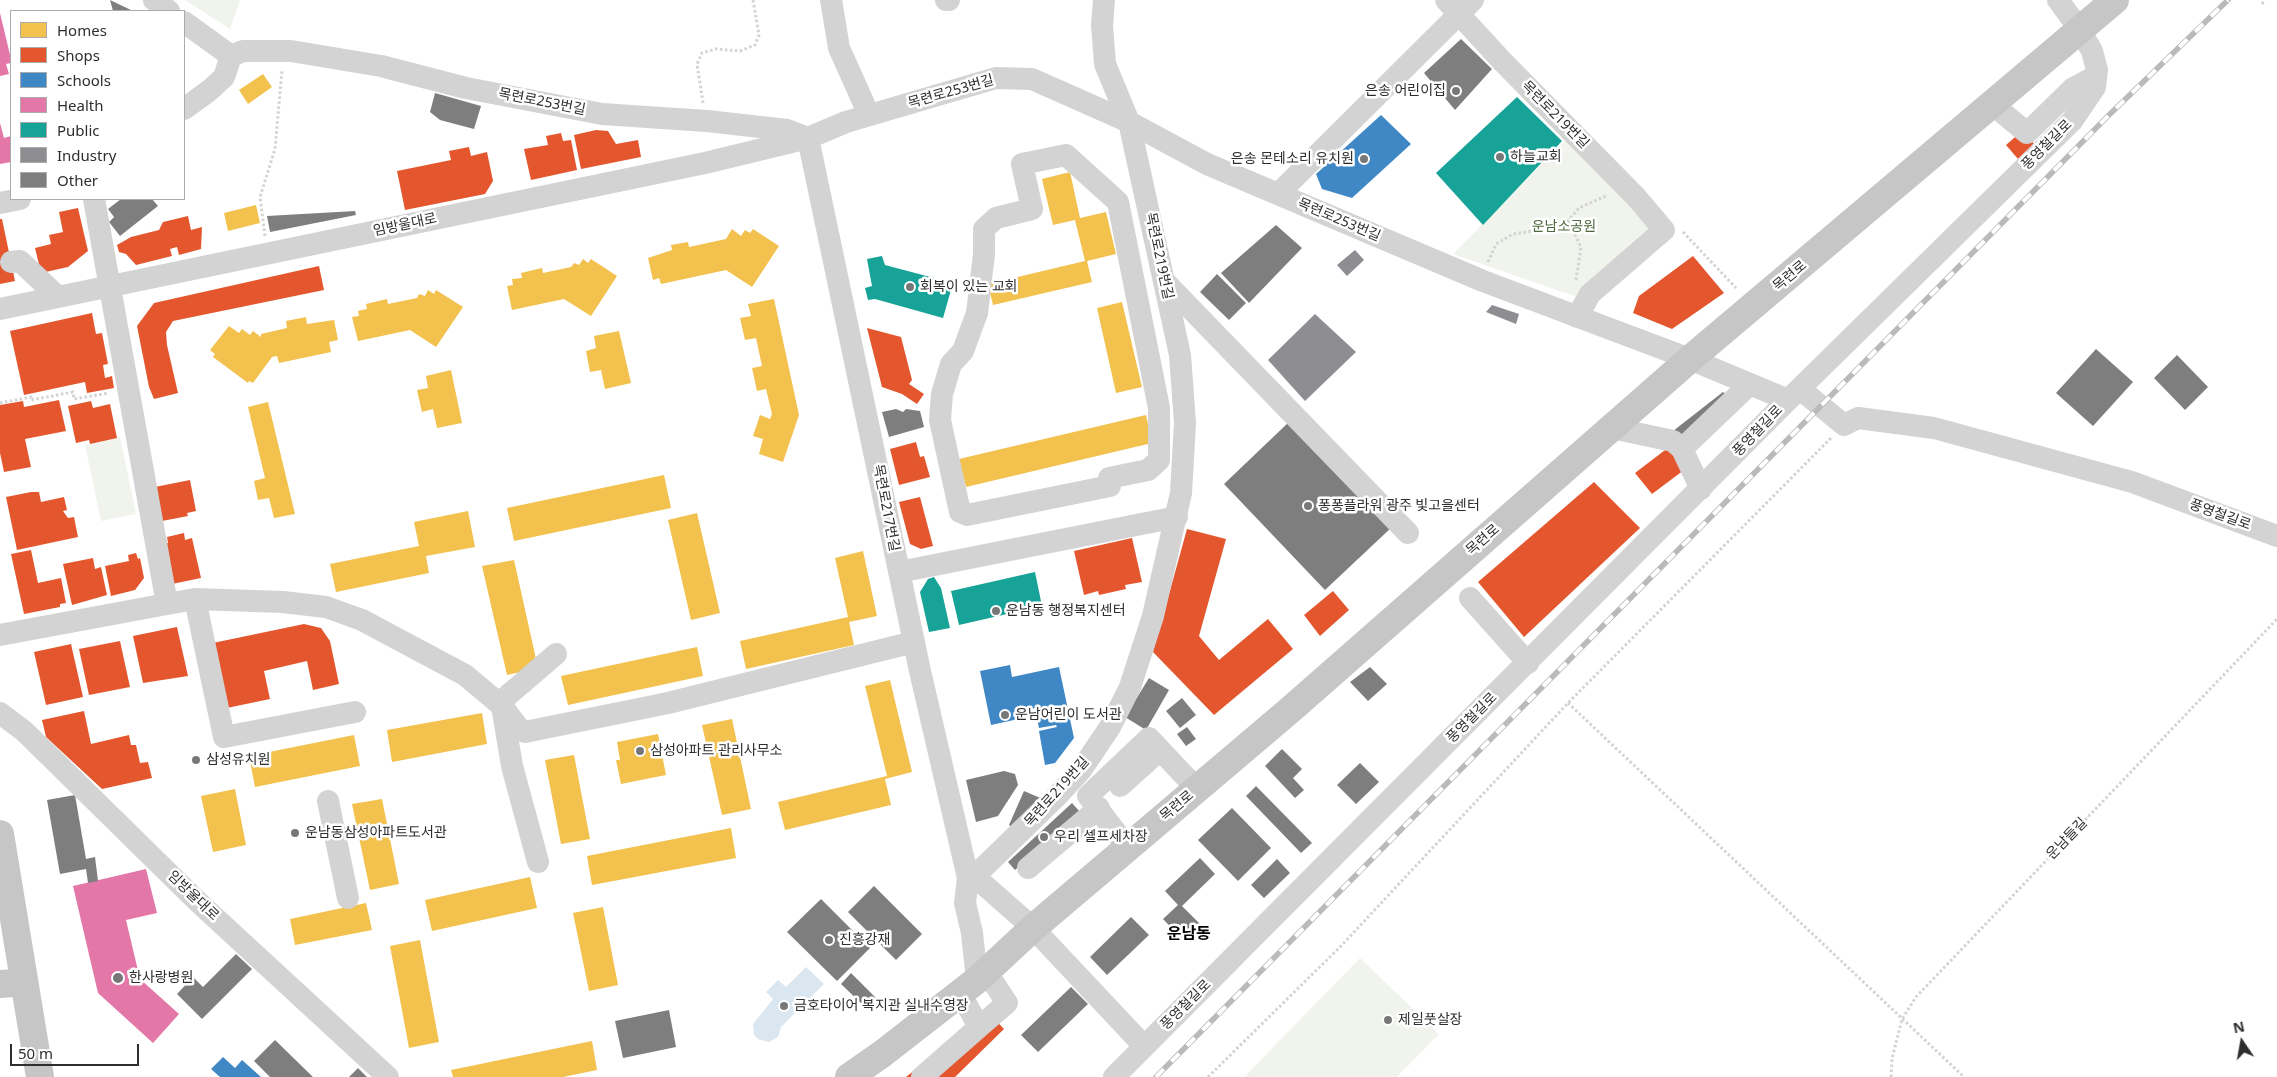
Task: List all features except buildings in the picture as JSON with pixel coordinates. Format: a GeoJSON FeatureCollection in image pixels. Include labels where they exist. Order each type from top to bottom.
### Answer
{"type":"FeatureCollection","features":[{"type":"Feature","properties":{"kind":"main road","name":"목련로"},"geometry":{"type":"LineString","coordinates":[[849,1077],[882,1054],[974,981],[1690,359],[2115,0]]}},
{"type":"Feature","properties":{"kind":"main road"},"geometry":{"type":"LineString","coordinates":[[0,834],[12,983],[40,1077]]}},
{"type":"Feature","properties":{"kind":"main road"},"geometry":{"type":"LineString","coordinates":[[12,983],[55,1077]]}},
{"type":"Feature","properties":{"kind":"street"},"geometry":{"type":"LineString","coordinates":[[154,0],[168,10]]}},
{"type":"Feature","properties":{"kind":"street"},"geometry":{"type":"LineString","coordinates":[[831,0],[840,48],[859,96],[869,115]]}},
{"type":"Feature","properties":{"kind":"street","name":"목련로219번길"},"geometry":{"type":"LineString","coordinates":[[968,878],[984,867],[1071,781],[1081,770],[1110,727],[1130,687],[1153,616],[1177,518],[1184,470],[1185,423],[1180,355],[1129,122],[1105,64],[1102,25],[1104,0]]}},
{"type":"Feature","properties":{"kind":"street","name":"풍영철길로"},"geometry":{"type":"LineString","coordinates":[[1114,1077],[1794,395],[2072,121],[2091,94],[2097,70],[2092,51],[2080,30],[2058,0]]}},
{"type":"Feature","properties":{"kind":"street"},"geometry":{"type":"LineString","coordinates":[[1278,194],[1459,4]]}},
{"type":"Feature","properties":{"kind":"street","name":"목련로219번길"},"geometry":{"type":"LineString","coordinates":[[1459,4],[1502,61],[1636,197],[1674,231]]}},
{"type":"Feature","properties":{"kind":"street"},"geometry":{"type":"LineString","coordinates":[[185,23],[230,56],[224,77],[185,108]]}},
{"type":"Feature","properties":{"kind":"street","name":"목련로253번길"},"geometry":{"type":"LineString","coordinates":[[230,56],[242,51],[291,51],[382,66],[466,88],[602,114],[706,121],[787,130],[808,138],[869,115],[996,78],[1032,79],[1129,122],[1207,164],[1483,281],[1690,359],[1745,382],[1794,395]]}},
{"type":"Feature","properties":{"kind":"street"},"geometry":{"type":"LineString","coordinates":[[1992,104],[2027,133],[2072,89],[2096,76]]}},
{"type":"Feature","properties":{"kind":"street","name":"임방울대로"},"geometry":{"type":"LineString","coordinates":[[0,309],[706,163],[808,138]]}},
{"type":"Feature","properties":{"kind":"street","name":"목련로217번길"},"geometry":{"type":"LineString","coordinates":[[808,138],[914,642],[968,878],[965,903],[972,933],[974,981]]}},
{"type":"Feature","properties":{"kind":"street"},"geometry":{"type":"LineString","coordinates":[[1066,154],[1118,202],[1151,361],[1159,408],[1160,444],[1159,460],[1148,470],[1109,478],[1110,486],[967,515],[960,512],[940,420],[942,394],[951,364],[963,351],[977,313],[984,254],[984,229],[996,218],[1032,209],[1022,164],[1066,154]]}},
{"type":"Feature","properties":{"kind":"street"},"geometry":{"type":"LineString","coordinates":[[0,202],[13,200]]}},
{"type":"Feature","properties":{"kind":"street"},"geometry":{"type":"LineString","coordinates":[[94,200],[167,604]]}},
{"type":"Feature","properties":{"kind":"street"},"geometry":{"type":"LineString","coordinates":[[1577,317],[1590,294],[1674,231]]}},
{"type":"Feature","properties":{"kind":"street"},"geometry":{"type":"LineString","coordinates":[[11,262],[20,261],[58,297]]}},
{"type":"Feature","properties":{"kind":"street"},"geometry":{"type":"LineString","coordinates":[[1165,282],[1408,533]]}},
{"type":"Feature","properties":{"kind":"street"},"geometry":{"type":"LineString","coordinates":[[1151,361],[1180,355]]}},
{"type":"Feature","properties":{"kind":"street"},"geometry":{"type":"LineString","coordinates":[[1678,445],[1745,382]]}},
{"type":"Feature","properties":{"kind":"street"},"geometry":{"type":"LineString","coordinates":[[1794,395],[1844,425]]}},
{"type":"Feature","properties":{"kind":"street","name":"풍영철길로"},"geometry":{"type":"LineString","coordinates":[[1844,425],[1858,418],[1934,428],[2132,482],[2277,536]]}},
{"type":"Feature","properties":{"kind":"street"},"geometry":{"type":"LineString","coordinates":[[1612,428],[1678,445],[1702,489]]}},
{"type":"Feature","properties":{"kind":"street"},"geometry":{"type":"LineString","coordinates":[[899,572],[1177,518]]}},
{"type":"Feature","properties":{"kind":"street"},"geometry":{"type":"LineString","coordinates":[[1470,598],[1528,663]]}},
{"type":"Feature","properties":{"kind":"street"},"geometry":{"type":"LineString","coordinates":[[195,599],[224,737],[355,712]]}},
{"type":"Feature","properties":{"kind":"street"},"geometry":{"type":"LineString","coordinates":[[0,635],[195,599],[305,604],[362,620],[465,676],[502,706],[518,727],[525,732],[668,703],[914,642]]}},
{"type":"Feature","properties":{"kind":"street"},"geometry":{"type":"LineString","coordinates":[[538,862],[512,766],[502,706],[506,697],[556,654]]}},
{"type":"Feature","properties":{"kind":"street","name":"임방울대로"},"geometry":{"type":"LineString","coordinates":[[0,713],[24,731],[197,901],[388,1077]]}},
{"type":"Feature","properties":{"kind":"street"},"geometry":{"type":"LineString","coordinates":[[1028,868],[1095,803],[1160,750],[1198,788]]}},
{"type":"Feature","properties":{"kind":"street"},"geometry":{"type":"LineString","coordinates":[[1071,781],[1095,803],[1128,848]]}},
{"type":"Feature","properties":{"kind":"street"},"geometry":{"type":"LineString","coordinates":[[328,801],[348,898]]}},
{"type":"Feature","properties":{"kind":"street"},"geometry":{"type":"LineString","coordinates":[[968,878],[981,882],[1033,928],[1144,1046]]}},
{"type":"Feature","properties":{"kind":"street"},"geometry":{"type":"LineString","coordinates":[[974,981],[979,1027]]}},
{"type":"Feature","properties":{"kind":"street"},"geometry":{"type":"LineString","coordinates":[[922,1077],[1006,1003],[974,981]]}},
{"type":"Feature","properties":{"kind":"path"},"geometry":{"type":"LineString","coordinates":[[706,121],[697,64],[702,53],[716,49],[740,50],[755,45],[759,35],[752,0]]}},
{"type":"Feature","properties":{"kind":"path"},"geometry":{"type":"LineString","coordinates":[[2262,4],[2265,0]]}},
{"type":"Feature","properties":{"kind":"path"},"geometry":{"type":"LineString","coordinates":[[268,254],[260,197],[276,149],[282,87],[282,52]]}},
{"type":"Feature","properties":{"kind":"path"},"geometry":{"type":"LineString","coordinates":[[1486,268],[1496,244],[1513,234],[1546,229],[1568,221],[1579,208],[1612,193]]}},
{"type":"Feature","properties":{"kind":"path"},"geometry":{"type":"LineString","coordinates":[[1568,221],[1581,247],[1575,283]]}},
{"type":"Feature","properties":{"kind":"path"},"geometry":{"type":"LineString","coordinates":[[1674,231],[1736,288]]}},
{"type":"Feature","properties":{"kind":"path"},"geometry":{"type":"LineString","coordinates":[[0,403],[31,397],[32,400],[73,392],[74,399],[128,389]]}},
{"type":"Feature","properties":{"kind":"path"},"geometry":{"type":"LineString","coordinates":[[1208,1077],[1341,946],[1568,703],[1844,425]]}},
{"type":"Feature","properties":{"kind":"path","name":"운남들길"},"geometry":{"type":"LineString","coordinates":[[1891,1077],[1892,1059],[1902,1019],[1916,997],[2277,619]]}},
{"type":"Feature","properties":{"kind":"path"},"geometry":{"type":"LineString","coordinates":[[1568,703],[1964,1077]]}},
{"type":"Feature","properties":{"kind":"green space"},"geometry":{"type":"Polygon","coordinates":[[[185,0],[240,0],[230,29],[185,0]]]}},
{"type":"Feature","properties":{"kind":"green space","name":"운남소공원"},"geometry":{"type":"Polygon","coordinates":[[[1566,140],[1649,224],[1650,231],[1577,297],[1453,254],[1566,140]]]}},
{"type":"Feature","properties":{"kind":"green space"},"geometry":{"type":"Polygon","coordinates":[[[120,437],[136,514],[101,521],[85,445],[120,437]]]}},
{"type":"Feature","properties":{"kind":"green space"},"geometry":{"type":"Polygon","coordinates":[[[1360,958],[1439,1034],[1397,1077],[1244,1077],[1360,958]]]}},
{"type":"Feature","properties":{"kind":"shaded area","name":"금호타이어 복지관 실내수영장"},"geometry":{"type":"Polygon","coordinates":[[[806,967],[824,984],[781,1027],[778,1037],[769,1042],[758,1039],[754,1035],[753,1024],[773,999],[766,992],[778,980],[786,987],[806,967]]]}},
{"type":"Feature","properties":{"kind":"railway"},"geometry":{"type":"LineString","coordinates":[[1156,1077],[2110,114],[2228,0]]}},
{"type":"Feature","properties":{"kind":"place","name":"은송 어린이집"},"geometry":{"type":"Point","coordinates":[1456,91]}},
{"type":"Feature","properties":{"kind":"place","name":"하늘교회"},"geometry":{"type":"Point","coordinates":[1500,157]}},
{"type":"Feature","properties":{"kind":"place","name":"은송 몬테소리 유치원"},"geometry":{"type":"Point","coordinates":[1364,159]}},
{"type":"Feature","properties":{"kind":"place","name":"회복이 있는 교회"},"geometry":{"type":"Point","coordinates":[910,287]}},
{"type":"Feature","properties":{"kind":"place","name":"퐁퐁플라워 광주 빛고을센터"},"geometry":{"type":"Point","coordinates":[1308,506]}},
{"type":"Feature","properties":{"kind":"place","name":"운남동 행정복지센터"},"geometry":{"type":"Point","coordinates":[996,611]}},
{"type":"Feature","properties":{"kind":"place","name":"운남어린이 도서관"},"geometry":{"type":"Point","coordinates":[1005,715]}},
{"type":"Feature","properties":{"kind":"place","name":"삼성아파트 관리사무소"},"geometry":{"type":"Point","coordinates":[640,751]}},
{"type":"Feature","properties":{"kind":"place","name":"삼성유치원"},"geometry":{"type":"Point","coordinates":[196,760]}},
{"type":"Feature","properties":{"kind":"place","name":"운남동삼성아파트도서관"},"geometry":{"type":"Point","coordinates":[295,833]}},
{"type":"Feature","properties":{"kind":"place","name":"우리 셀프세차장"},"geometry":{"type":"Point","coordinates":[1044,837]}},
{"type":"Feature","properties":{"kind":"place","name":"진흥강재"},"geometry":{"type":"Point","coordinates":[829,940]}},
{"type":"Feature","properties":{"kind":"place","name":"한사랑병원"},"geometry":{"type":"Point","coordinates":[118,978]}},
{"type":"Feature","properties":{"kind":"place","name":"금호타이어 복지관 실내수영장"},"geometry":{"type":"Point","coordinates":[784,1006]}},
{"type":"Feature","properties":{"kind":"place","name":"제일풋살장"},"geometry":{"type":"Point","coordinates":[1388,1020]}},
{"type":"Feature","properties":{"kind":"district","name":"운남동"},"geometry":{"type":"Point","coordinates":[1189,934]}}]}
